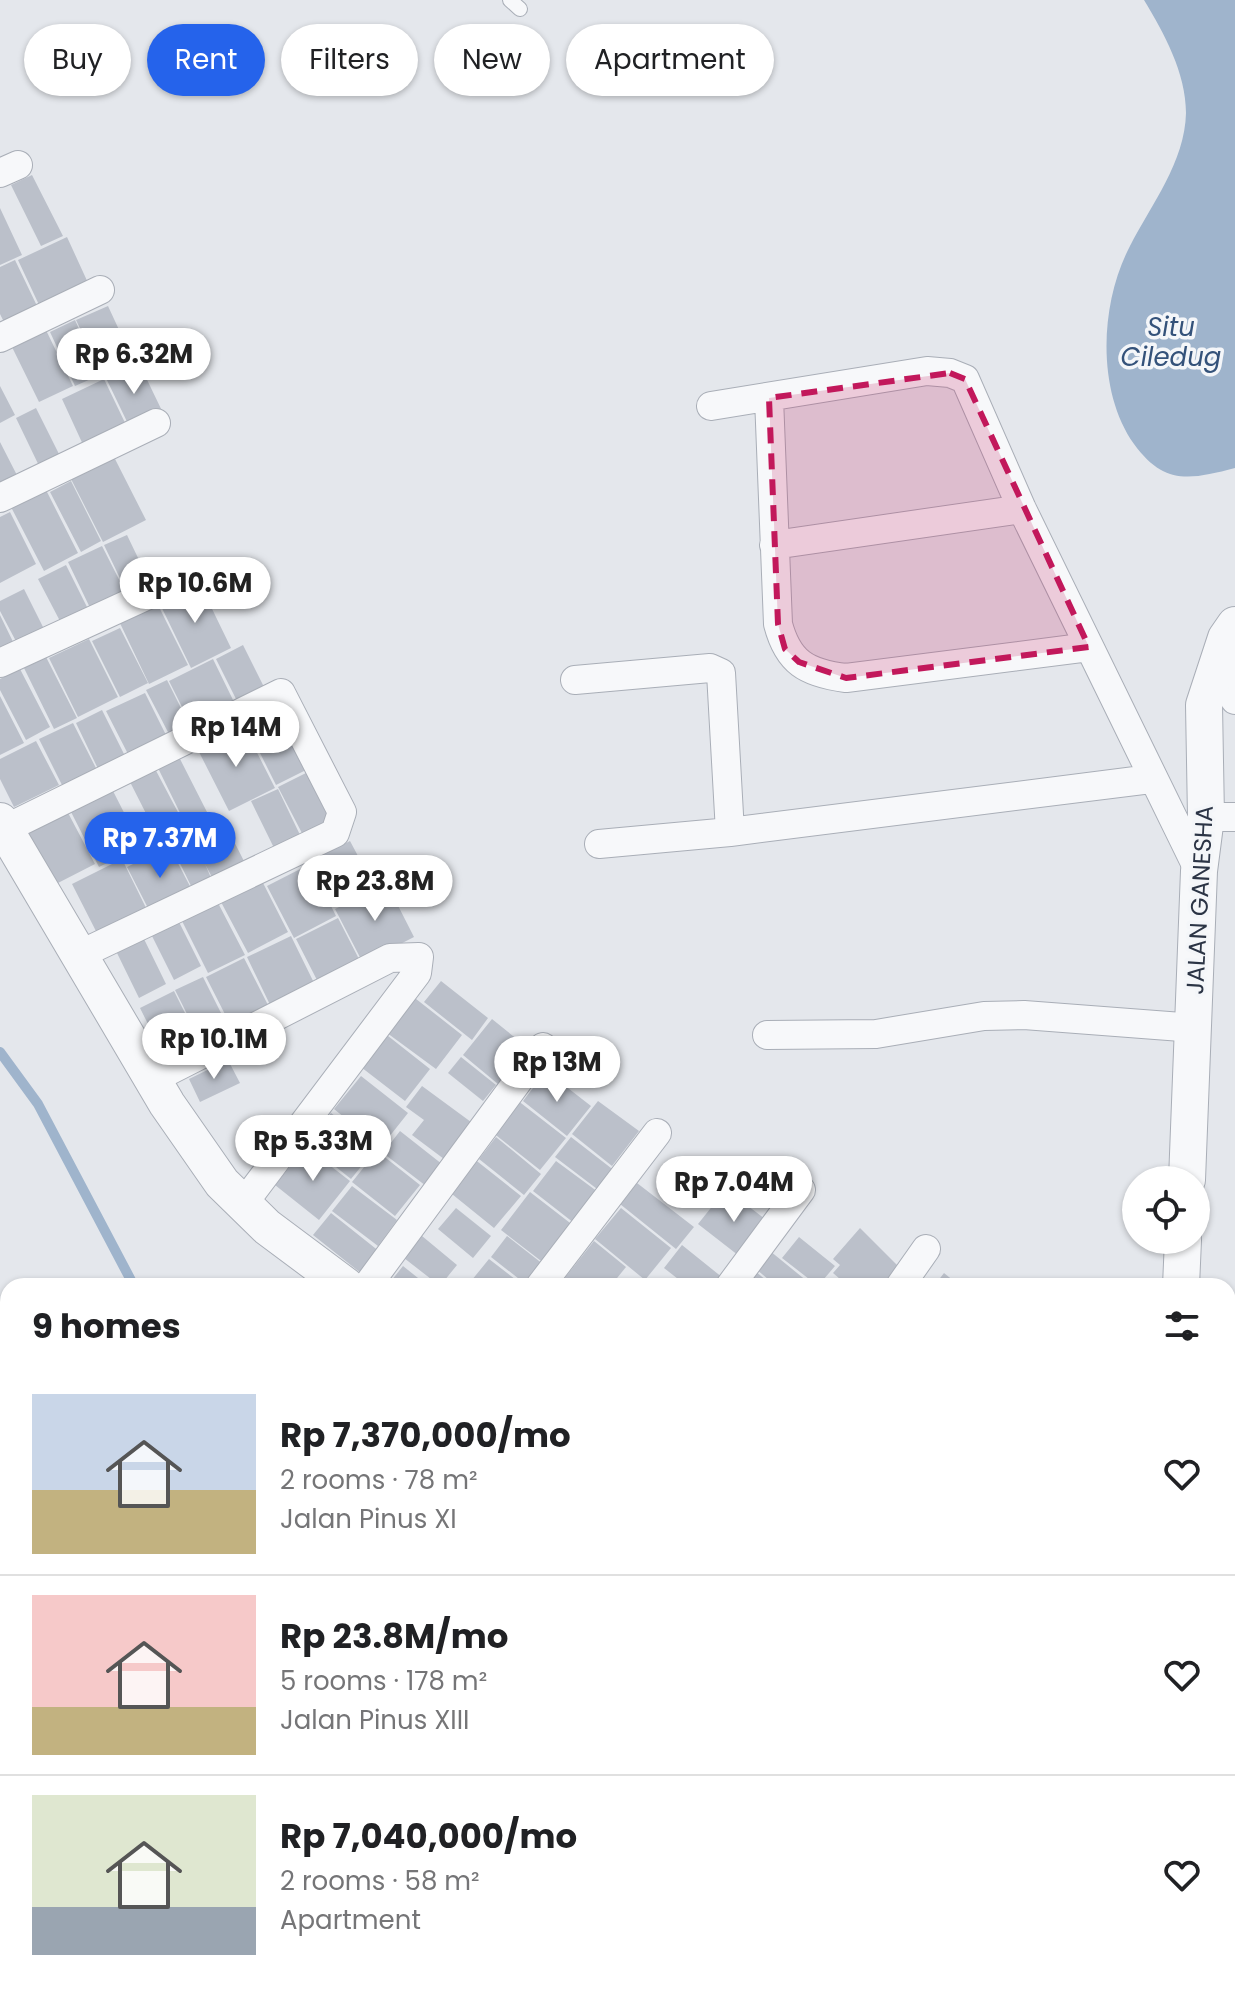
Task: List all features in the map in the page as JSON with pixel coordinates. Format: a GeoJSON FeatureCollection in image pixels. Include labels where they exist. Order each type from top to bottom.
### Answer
{"type":"FeatureCollection","features":[{"type":"Feature","properties":{"kind":"street"},"geometry":{"type":"LineString","coordinates":[[0,338],[100,290]]}},
{"type":"Feature","properties":{"kind":"street"},"geometry":{"type":"LineString","coordinates":[[711,406],[927,371],[950,373],[965,379],[1022,509],[1151,779],[1199,871]]}},
{"type":"Feature","properties":{"kind":"street"},"geometry":{"type":"LineString","coordinates":[[769,398],[778,624],[785,649],[824,675],[846,678],[1089,647]]}},
{"type":"Feature","properties":{"kind":"street"},"geometry":{"type":"LineString","coordinates":[[0,498],[156,423]]}},
{"type":"Feature","properties":{"kind":"street"},"geometry":{"type":"LineString","coordinates":[[774,545],[1022,509]]}},
{"type":"Feature","properties":{"kind":"street"},"geometry":{"type":"LineString","coordinates":[[0,663],[198,572]]}},
{"type":"Feature","properties":{"kind":"street","name":"JALAN GANESHA"},"geometry":{"type":"LineString","coordinates":[[1188,1166],[1199,871],[1221,817],[1204,705],[1226,638],[1235,625]]}},
{"type":"Feature","properties":{"kind":"street"},"geometry":{"type":"LineString","coordinates":[[1218,662],[1235,700]]}},
{"type":"Feature","properties":{"kind":"street"},"geometry":{"type":"LineString","coordinates":[[575,680],[710,668],[721,673],[725,683],[730,832]]}},
{"type":"Feature","properties":{"kind":"street"},"geometry":{"type":"LineString","coordinates":[[81,954],[335,833],[342,820],[342,812],[281,693],[2,825],[153,1079],[222,1183],[267,1227],[335,1278]]}},
{"type":"Feature","properties":{"kind":"street"},"geometry":{"type":"LineString","coordinates":[[599,844],[730,832],[1151,779]]}},
{"type":"Feature","properties":{"kind":"street"},"geometry":{"type":"LineString","coordinates":[[153,1079],[390,958],[419,957],[417,973],[243,1204]]}},
{"type":"Feature","properties":{"kind":"street"},"geometry":{"type":"LineString","coordinates":[[767,1035],[876,1034],[984,1016],[1055,1015],[1195,1028]]}},
{"type":"Feature","properties":{"kind":"street"},"geometry":{"type":"LineString","coordinates":[[373,1278],[543,1047]]}},
{"type":"Feature","properties":{"kind":"street"},"geometry":{"type":"LineString","coordinates":[[546,1278],[657,1133]]}},
{"type":"Feature","properties":{"kind":"street"},"geometry":{"type":"LineString","coordinates":[[736,1278],[801,1190]]}},
{"type":"Feature","properties":{"kind":"street"},"geometry":{"type":"LineString","coordinates":[[906,1278],[926,1249]]}},
{"type":"Feature","properties":{"kind":"street"},"geometry":{"type":"LineString","coordinates":[[1181,1278],[1182,1254]]}},
{"type":"Feature","properties":{"kind":"highlighted area"},"geometry":{"type":"Polygon","coordinates":[[[950,373],[965,379],[1089,647],[846,678],[799,662],[785,649],[778,624],[769,398],[950,373]]]}},
{"type":"Feature","properties":{"kind":"water","name":"Situ Ciledug"},"geometry":{"type":"Polygon","coordinates":[[[1144,0],[1235,0],[1235,468],[1204,475],[1178,476],[1167,473],[1145,457],[1122,422],[1108,373],[1108,319],[1120,269],[1173,166],[1180,149],[1186,113],[1178,68],[1144,0]]]}},
{"type":"Feature","properties":{"kind":"building"},"geometry":{"type":"Polygon","coordinates":[[[32,175],[63,236],[41,246],[11,185],[32,175]]]}},
{"type":"Feature","properties":{"kind":"building"},"geometry":{"type":"Polygon","coordinates":[[[0,208],[22,255],[0,265],[0,208]]]}},
{"type":"Feature","properties":{"kind":"building"},"geometry":{"type":"Polygon","coordinates":[[[67,237],[89,285],[40,307],[18,260],[67,237]]]}},
{"type":"Feature","properties":{"kind":"building"},"geometry":{"type":"Polygon","coordinates":[[[15,260],[38,308],[5,324],[0,314],[0,267],[15,260]]]}},
{"type":"Feature","properties":{"kind":"building"},"geometry":{"type":"Polygon","coordinates":[[[108,306],[133,360],[102,374],[76,320],[108,306]]]}},
{"type":"Feature","properties":{"kind":"building"},"geometry":{"type":"Polygon","coordinates":[[[75,320],[100,375],[75,386],[50,332],[75,320]]]}},
{"type":"Feature","properties":{"kind":"building"},"geometry":{"type":"Polygon","coordinates":[[[45,328],[73,386],[39,402],[11,345],[45,328]]]}},
{"type":"Feature","properties":{"kind":"building"},"geometry":{"type":"Polygon","coordinates":[[[138,361],[164,415],[131,430],[105,376],[138,361]]]}},
{"type":"Feature","properties":{"kind":"building"},"geometry":{"type":"Polygon","coordinates":[[[104,379],[128,429],[85,449],[62,399],[104,379]]]}},
{"type":"Feature","properties":{"kind":"building"},"geometry":{"type":"Polygon","coordinates":[[[0,386],[15,415],[0,423],[0,386]]]}},
{"type":"Feature","properties":{"kind":"building"},"geometry":{"type":"Polygon","coordinates":[[[36,408],[63,462],[42,472],[16,418],[36,408]]]}},
{"type":"Feature","properties":{"kind":"building"},"geometry":{"type":"Polygon","coordinates":[[[0,442],[22,485],[0,496],[0,442]]]}},
{"type":"Feature","properties":{"kind":"building"},"geometry":{"type":"Polygon","coordinates":[[[114,457],[146,520],[103,542],[71,479],[114,457]]]}},
{"type":"Feature","properties":{"kind":"building"},"geometry":{"type":"Polygon","coordinates":[[[71,481],[101,541],[81,552],[50,492],[71,481]]]}},
{"type":"Feature","properties":{"kind":"building"},"geometry":{"type":"Polygon","coordinates":[[[46,490],[78,553],[44,571],[11,507],[46,490]]]}},
{"type":"Feature","properties":{"kind":"building"},"geometry":{"type":"Polygon","coordinates":[[[10,512],[36,564],[0,583],[0,517],[10,512]]]}},
{"type":"Feature","properties":{"kind":"building"},"geometry":{"type":"Polygon","coordinates":[[[127,535],[152,587],[129,597],[104,545],[127,535]]]}},
{"type":"Feature","properties":{"kind":"building"},"geometry":{"type":"Polygon","coordinates":[[[102,546],[128,597],[93,614],[68,562],[102,546]]]}},
{"type":"Feature","properties":{"kind":"building"},"geometry":{"type":"Polygon","coordinates":[[[66,565],[88,609],[61,623],[38,579],[66,565]]]}},
{"type":"Feature","properties":{"kind":"building"},"geometry":{"type":"Polygon","coordinates":[[[199,582],[231,648],[191,668],[159,602],[199,582]]]}},
{"type":"Feature","properties":{"kind":"building"},"geometry":{"type":"Polygon","coordinates":[[[24,589],[46,633],[19,647],[0,611],[0,601],[24,589]]]}},
{"type":"Feature","properties":{"kind":"building"},"geometry":{"type":"Polygon","coordinates":[[[156,601],[188,665],[149,684],[118,619],[156,601]]]}},
{"type":"Feature","properties":{"kind":"building"},"geometry":{"type":"Polygon","coordinates":[[[0,615],[16,648],[0,656],[0,615]]]}},
{"type":"Feature","properties":{"kind":"building"},"geometry":{"type":"Polygon","coordinates":[[[120,628],[148,683],[120,697],[92,641],[120,628]]]}},
{"type":"Feature","properties":{"kind":"building"},"geometry":{"type":"Polygon","coordinates":[[[89,639],[118,697],[78,717],[49,658],[89,639]]]}},
{"type":"Feature","properties":{"kind":"building"},"geometry":{"type":"Polygon","coordinates":[[[243,645],[265,689],[238,703],[216,659],[243,645]]]}},
{"type":"Feature","properties":{"kind":"building"},"geometry":{"type":"Polygon","coordinates":[[[46,657],[77,718],[54,729],[24,668],[46,657]]]}},
{"type":"Feature","properties":{"kind":"building"},"geometry":{"type":"Polygon","coordinates":[[[213,659],[235,704],[191,725],[169,681],[213,659]]]}},
{"type":"Feature","properties":{"kind":"building"},"geometry":{"type":"Polygon","coordinates":[[[20,669],[50,727],[26,740],[0,690],[0,679],[20,669]]]}},
{"type":"Feature","properties":{"kind":"building"},"geometry":{"type":"Polygon","coordinates":[[[167,680],[189,724],[169,734],[146,690],[167,680]]]}},
{"type":"Feature","properties":{"kind":"building"},"geometry":{"type":"Polygon","coordinates":[[[145,693],[167,737],[129,756],[106,711],[145,693]]]}},
{"type":"Feature","properties":{"kind":"building"},"geometry":{"type":"Polygon","coordinates":[[[0,696],[24,743],[0,755],[0,696]]]}},
{"type":"Feature","properties":{"kind":"building"},"geometry":{"type":"Polygon","coordinates":[[[102,710],[127,760],[100,773],[76,723],[102,710]]]}},
{"type":"Feature","properties":{"kind":"building"},"geometry":{"type":"Polygon","coordinates":[[[279,711],[308,769],[276,785],[247,727],[279,711]]]}},
{"type":"Feature","properties":{"kind":"building"},"geometry":{"type":"Polygon","coordinates":[[[73,723],[98,772],[64,789],[39,739],[73,723]]]}},
{"type":"Feature","properties":{"kind":"building"},"geometry":{"type":"Polygon","coordinates":[[[244,727],[275,788],[229,811],[198,750],[244,727]]]}},
{"type":"Feature","properties":{"kind":"building"},"geometry":{"type":"Polygon","coordinates":[[[36,741],[59,785],[14,807],[0,779],[0,759],[36,741]]]}},
{"type":"Feature","properties":{"kind":"building"},"geometry":{"type":"Polygon","coordinates":[[[179,757],[207,812],[185,823],[158,768],[179,757]]]}},
{"type":"Feature","properties":{"kind":"building"},"geometry":{"type":"Polygon","coordinates":[[[153,765],[189,833],[163,847],[128,778],[153,765]]]}},
{"type":"Feature","properties":{"kind":"building"},"geometry":{"type":"Polygon","coordinates":[[[312,770],[337,821],[304,837],[278,787],[312,770]]]}},
{"type":"Feature","properties":{"kind":"building"},"geometry":{"type":"Polygon","coordinates":[[[112,789],[141,846],[99,867],[70,810],[112,789]]]}},
{"type":"Feature","properties":{"kind":"building"},"geometry":{"type":"Polygon","coordinates":[[[278,789],[301,837],[275,850],[251,801],[278,789]]]}},
{"type":"Feature","properties":{"kind":"building"},"geometry":{"type":"Polygon","coordinates":[[[66,809],[95,864],[56,884],[27,830],[66,809]]]}},
{"type":"Feature","properties":{"kind":"building"},"geometry":{"type":"Polygon","coordinates":[[[221,816],[246,865],[214,881],[205,864],[212,880],[193,890],[171,845],[221,816]]]}},
{"type":"Feature","properties":{"kind":"building"},"geometry":{"type":"Polygon","coordinates":[[[350,841],[374,886],[334,907],[311,861],[350,841]]]}},
{"type":"Feature","properties":{"kind":"building"},"geometry":{"type":"Polygon","coordinates":[[[169,846],[193,892],[151,914],[127,867],[169,846]]]}},
{"type":"Feature","properties":{"kind":"building"},"geometry":{"type":"Polygon","coordinates":[[[122,859],[149,914],[100,939],[72,884],[122,859]]]}},
{"type":"Feature","properties":{"kind":"building"},"geometry":{"type":"Polygon","coordinates":[[[310,864],[336,916],[294,938],[267,886],[310,864]]]}},
{"type":"Feature","properties":{"kind":"building"},"geometry":{"type":"Polygon","coordinates":[[[262,881],[288,932],[248,953],[221,902],[262,881]]]}},
{"type":"Feature","properties":{"kind":"building"},"geometry":{"type":"Polygon","coordinates":[[[387,884],[414,937],[363,963],[335,909],[387,884]]]}},
{"type":"Feature","properties":{"kind":"building"},"geometry":{"type":"Polygon","coordinates":[[[217,901],[245,955],[208,973],[181,919],[217,901]]]}},
{"type":"Feature","properties":{"kind":"building"},"geometry":{"type":"Polygon","coordinates":[[[338,918],[361,963],[319,984],[296,939],[338,918]]]}},
{"type":"Feature","properties":{"kind":"building"},"geometry":{"type":"Polygon","coordinates":[[[179,922],[201,966],[174,980],[152,936],[179,922]]]}},
{"type":"Feature","properties":{"kind":"building"},"geometry":{"type":"Polygon","coordinates":[[[291,936],[317,989],[273,1011],[247,957],[291,936]]]}},
{"type":"Feature","properties":{"kind":"building"},"geometry":{"type":"Polygon","coordinates":[[[144,939],[166,984],[139,998],[117,953],[144,939]]]}},
{"type":"Feature","properties":{"kind":"building"},"geometry":{"type":"Polygon","coordinates":[[[244,958],[270,1009],[232,1028],[206,977],[244,958]]]}},
{"type":"Feature","properties":{"kind":"building"},"geometry":{"type":"Polygon","coordinates":[[[203,977],[229,1029],[201,1042],[175,990],[203,977]]]}},
{"type":"Feature","properties":{"kind":"building"},"geometry":{"type":"Polygon","coordinates":[[[441,981],[488,1018],[472,1040],[424,1002],[441,981]]]}},
{"type":"Feature","properties":{"kind":"building"},"geometry":{"type":"Polygon","coordinates":[[[174,991],[200,1043],[166,1060],[140,1008],[174,991]]]}},
{"type":"Feature","properties":{"kind":"building"},"geometry":{"type":"Polygon","coordinates":[[[411,995],[462,1035],[436,1069],[383,1030],[411,995]]]}},
{"type":"Feature","properties":{"kind":"building"},"geometry":{"type":"Polygon","coordinates":[[[492,1019],[534,1053],[504,1089],[463,1055],[492,1019]]]}},
{"type":"Feature","properties":{"kind":"building"},"geometry":{"type":"Polygon","coordinates":[[[383,1032],[430,1069],[405,1101],[357,1064],[383,1032]]]}},
{"type":"Feature","properties":{"kind":"building"},"geometry":{"type":"Polygon","coordinates":[[[461,1057],[496,1085],[483,1101],[448,1073],[461,1057]]]}},
{"type":"Feature","properties":{"kind":"building"},"geometry":{"type":"Polygon","coordinates":[[[228,1060],[240,1083],[200,1102],[189,1079],[228,1060]]]}},
{"type":"Feature","properties":{"kind":"building"},"geometry":{"type":"Polygon","coordinates":[[[546,1071],[591,1106],[567,1136],[523,1101],[546,1071]]]}},
{"type":"Feature","properties":{"kind":"building"},"geometry":{"type":"Polygon","coordinates":[[[361,1076],[408,1113],[381,1147],[334,1109],[361,1076]]]}},
{"type":"Feature","properties":{"kind":"building"},"geometry":{"type":"Polygon","coordinates":[[[422,1086],[471,1122],[444,1159],[412,1135],[424,1120],[406,1107],[422,1086]]]}},
{"type":"Feature","properties":{"kind":"building"},"geometry":{"type":"Polygon","coordinates":[[[517,1100],[566,1138],[540,1170],[492,1132],[517,1100]]]}},
{"type":"Feature","properties":{"kind":"building"},"geometry":{"type":"Polygon","coordinates":[[[598,1101],[639,1131],[612,1166],[572,1134],[598,1101]]]}},
{"type":"Feature","properties":{"kind":"building"},"geometry":{"type":"Polygon","coordinates":[[[331,1113],[376,1148],[351,1179],[306,1143],[331,1113]]]}},
{"type":"Feature","properties":{"kind":"building"},"geometry":{"type":"Polygon","coordinates":[[[400,1131],[447,1168],[430,1189],[383,1153],[400,1131]]]}},
{"type":"Feature","properties":{"kind":"building"},"geometry":{"type":"Polygon","coordinates":[[[496,1137],[541,1174],[524,1195],[479,1159],[496,1137]]]}},
{"type":"Feature","properties":{"kind":"building"},"geometry":{"type":"Polygon","coordinates":[[[571,1137],[620,1175],[605,1195],[555,1157],[571,1137]]]}},
{"type":"Feature","properties":{"kind":"building"},"geometry":{"type":"Polygon","coordinates":[[[306,1147],[350,1181],[319,1220],[275,1185],[306,1147]]]}},
{"type":"Feature","properties":{"kind":"building"},"geometry":{"type":"Polygon","coordinates":[[[377,1151],[420,1185],[395,1216],[352,1182],[377,1151]]]}},
{"type":"Feature","properties":{"kind":"building"},"geometry":{"type":"Polygon","coordinates":[[[473,1158],[521,1196],[494,1228],[447,1190],[473,1158]]]}},
{"type":"Feature","properties":{"kind":"building"},"geometry":{"type":"Polygon","coordinates":[[[556,1161],[598,1192],[574,1223],[533,1191],[556,1161]]]}},
{"type":"Feature","properties":{"kind":"building"},"geometry":{"type":"Polygon","coordinates":[[[637,1183],[694,1227],[676,1249],[620,1204],[637,1183]]]}},
{"type":"Feature","properties":{"kind":"building"},"geometry":{"type":"Polygon","coordinates":[[[352,1186],[397,1220],[378,1246],[332,1211],[352,1186]]]}},
{"type":"Feature","properties":{"kind":"building"},"geometry":{"type":"Polygon","coordinates":[[[726,1189],[770,1223],[743,1259],[698,1224],[726,1189]]]}},
{"type":"Feature","properties":{"kind":"building"},"geometry":{"type":"Polygon","coordinates":[[[530,1192],[574,1226],[545,1264],[501,1230],[530,1192]]]}},
{"type":"Feature","properties":{"kind":"building"},"geometry":{"type":"Polygon","coordinates":[[[456,1208],[491,1236],[473,1258],[438,1229],[456,1208]]]}},
{"type":"Feature","properties":{"kind":"building"},"geometry":{"type":"Polygon","coordinates":[[[621,1208],[671,1248],[647,1278],[643,1278],[595,1239],[621,1208]]]}},
{"type":"Feature","properties":{"kind":"building"},"geometry":{"type":"Polygon","coordinates":[[[331,1213],[380,1252],[362,1274],[313,1235],[331,1213]]]}},
{"type":"Feature","properties":{"kind":"building"},"geometry":{"type":"Polygon","coordinates":[[[860,1228],[899,1267],[889,1278],[839,1278],[833,1273],[840,1265],[833,1259],[860,1228]]]}},
{"type":"Feature","properties":{"kind":"building"},"geometry":{"type":"Polygon","coordinates":[[[422,1236],[457,1265],[446,1278],[430,1278],[404,1258],[422,1236]]]}},
{"type":"Feature","properties":{"kind":"building"},"geometry":{"type":"Polygon","coordinates":[[[507,1236],[548,1268],[537,1278],[518,1278],[491,1257],[507,1236]]]}},
{"type":"Feature","properties":{"kind":"building"},"geometry":{"type":"Polygon","coordinates":[[[799,1237],[835,1266],[825,1278],[808,1278],[782,1258],[799,1237]]]}},
{"type":"Feature","properties":{"kind":"building"},"geometry":{"type":"Polygon","coordinates":[[[594,1241],[626,1267],[617,1278],[565,1278],[594,1241]]]}},
{"type":"Feature","properties":{"kind":"building"},"geometry":{"type":"Polygon","coordinates":[[[682,1245],[723,1278],[677,1278],[664,1268],[682,1245]]]}},
{"type":"Feature","properties":{"kind":"building"},"geometry":{"type":"Polygon","coordinates":[[[770,1251],[803,1278],[767,1278],[756,1269],[770,1251]]]}},
{"type":"Feature","properties":{"kind":"building"},"geometry":{"type":"Polygon","coordinates":[[[489,1259],[514,1278],[474,1278],[489,1259]]]}},
{"type":"Feature","properties":{"kind":"building"},"geometry":{"type":"Polygon","coordinates":[[[403,1266],[418,1278],[393,1278],[403,1266]]]}},
{"type":"Feature","properties":{"kind":"building"},"geometry":{"type":"Polygon","coordinates":[[[755,1271],[763,1278],[750,1278],[755,1271]]]}},
{"type":"Feature","properties":{"kind":"waterway"},"geometry":{"type":"LineString","coordinates":[[0,1052],[38,1104],[130,1278]]}}]}
